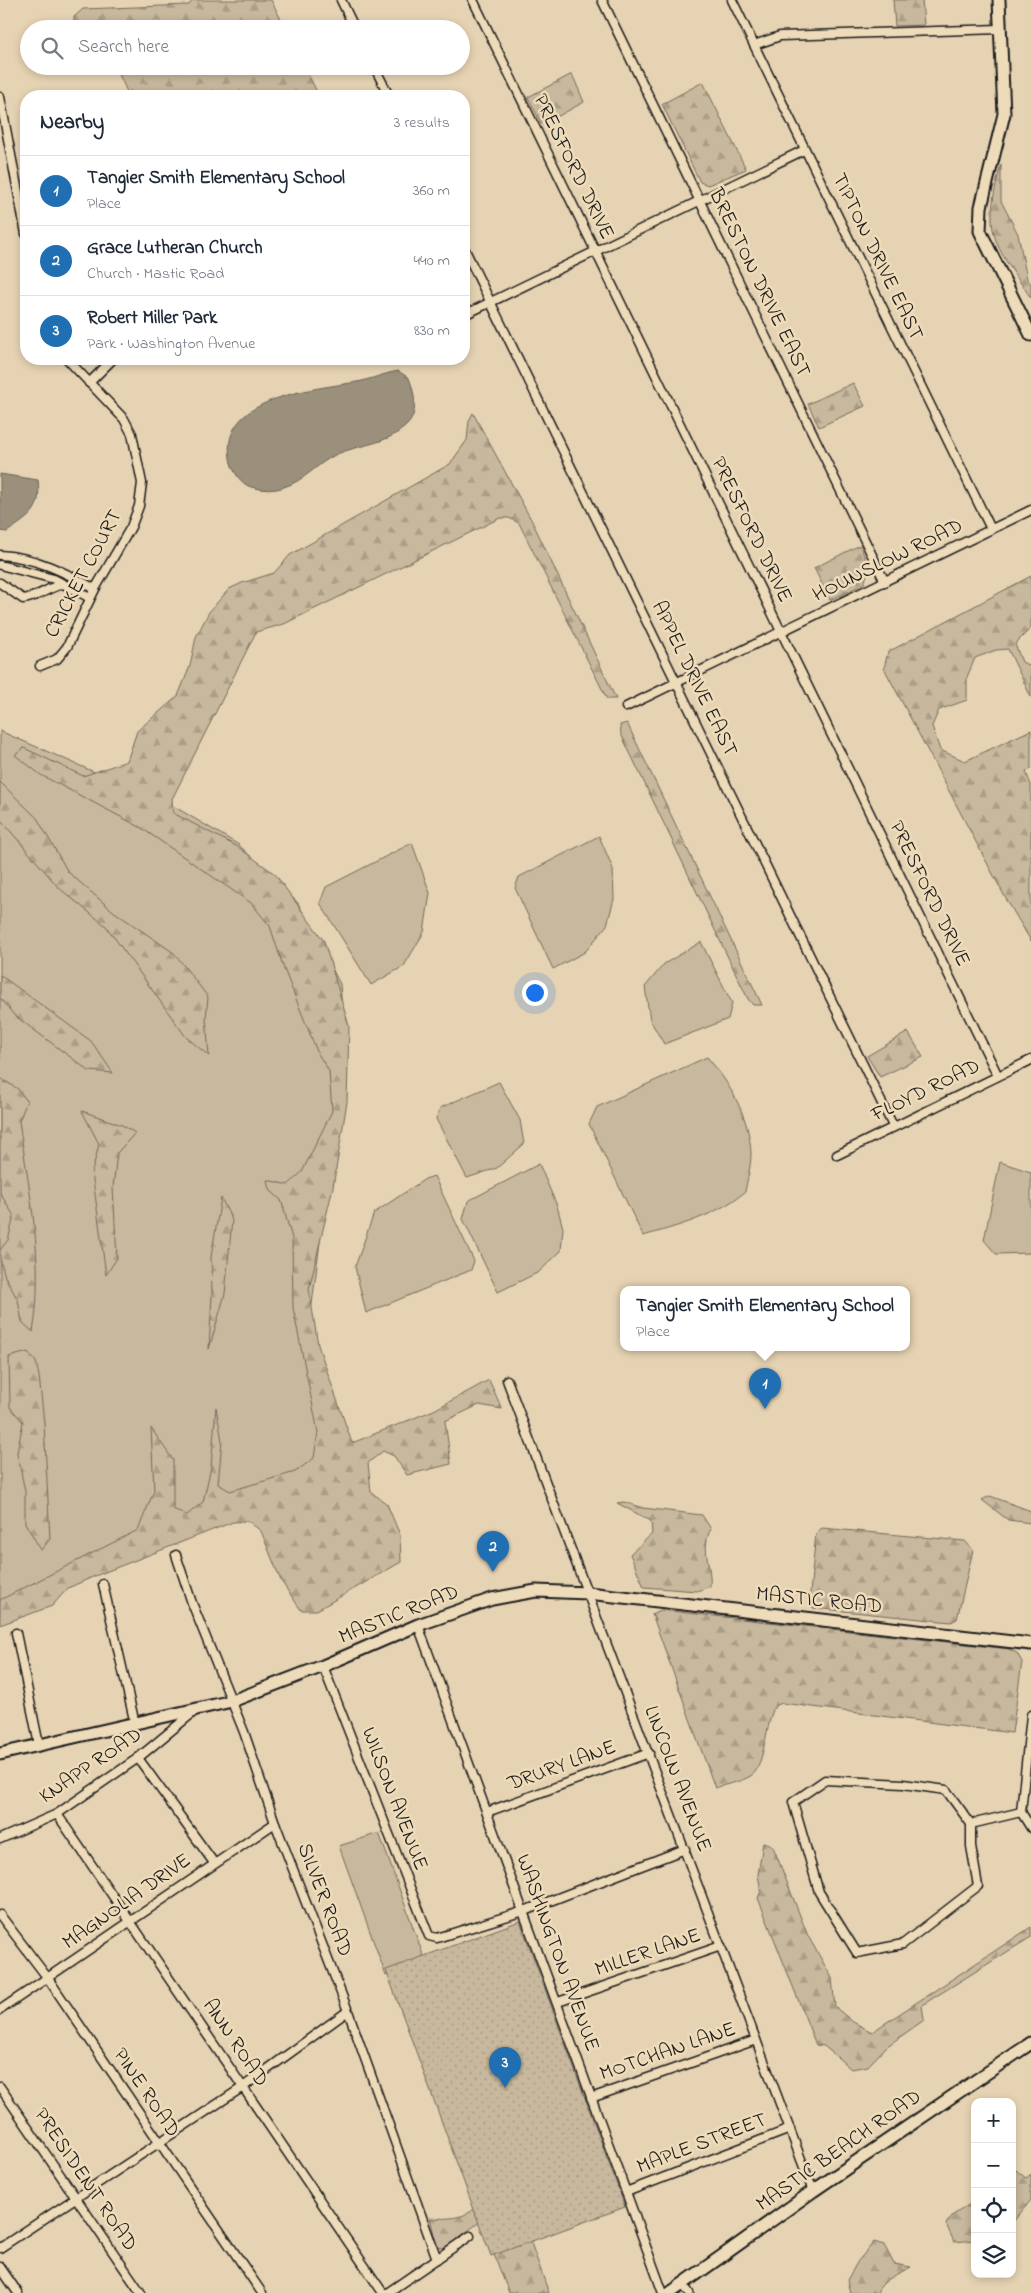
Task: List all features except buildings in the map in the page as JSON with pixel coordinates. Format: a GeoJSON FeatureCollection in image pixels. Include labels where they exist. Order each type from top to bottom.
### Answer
{"type":"FeatureCollection","features":[{"type":"Feature","properties":{"kind":"main road"},"geometry":{"type":"LineString","coordinates":[[998,0],[1004,114],[981,207],[980,231],[1030,329]]}},
{"type":"Feature","properties":{"kind":"main road","name":"MASTIC ROAD"},"geometry":{"type":"LineString","coordinates":[[0,1754],[232,1702],[473,1604],[536,1591],[588,1593],[1031,1644]]}},
{"type":"Feature","properties":{"kind":"main road","name":"MASTIC BEACH ROAD"},"geometry":{"type":"LineString","coordinates":[[670,2293],[686,2289],[813,2190],[1031,2043]]}},
{"type":"Feature","properties":{"kind":"street"},"geometry":{"type":"LineString","coordinates":[[341,0],[351,20]]}},
{"type":"Feature","properties":{"kind":"street","name":"PRESFORD DRIVE"},"geometry":{"type":"LineString","coordinates":[[473,0],[998,1076]]}},
{"type":"Feature","properties":{"kind":"street","name":"BRESTON DRIVE EAST"},"geometry":{"type":"LineString","coordinates":[[602,0],[885,582]]}},
{"type":"Feature","properties":{"kind":"street","name":"TIPTON DRIVE EAST"},"geometry":{"type":"LineString","coordinates":[[732,0],[991,529]]}},
{"type":"Feature","properties":{"kind":"street"},"geometry":{"type":"LineString","coordinates":[[754,45],[780,36],[1000,29]]}},
{"type":"Feature","properties":{"kind":"street"},"geometry":{"type":"LineString","coordinates":[[378,75],[386,90]]}},
{"type":"Feature","properties":{"kind":"street"},"geometry":{"type":"LineString","coordinates":[[0,97],[20,202]]}},
{"type":"Feature","properties":{"kind":"street"},"geometry":{"type":"LineString","coordinates":[[470,312],[804,150]]}},
{"type":"Feature","properties":{"kind":"street","name":"APPEL DRIVE EAST"},"geometry":{"type":"LineString","coordinates":[[470,260],[893,1126]]}},
{"type":"Feature","properties":{"kind":"street","name":"CRICKET COURT"},"geometry":{"type":"LineString","coordinates":[[40,666],[57,659],[67,648],[90,598],[131,527],[140,506],[142,483],[132,434],[124,419],[72,365]]}},
{"type":"Feature","properties":{"kind":"street"},"geometry":{"type":"LineString","coordinates":[[89,383],[107,365]]}},
{"type":"Feature","properties":{"kind":"street","name":"HOUNSLOW ROAD"},"geometry":{"type":"LineString","coordinates":[[626,707],[782,633],[1031,510]]}},
{"type":"Feature","properties":{"kind":"street"},"geometry":{"type":"LineString","coordinates":[[0,555],[18,557],[61,570],[95,589]]}},
{"type":"Feature","properties":{"kind":"street"},"geometry":{"type":"LineString","coordinates":[[0,565],[46,576],[90,598]]}},
{"type":"Feature","properties":{"kind":"street"},"geometry":{"type":"LineString","coordinates":[[48,588],[46,576],[49,566]]}},
{"type":"Feature","properties":{"kind":"street"},"geometry":{"type":"LineString","coordinates":[[0,583],[23,599],[37,597],[48,588],[63,584]]}},
{"type":"Feature","properties":{"kind":"street","name":"FLOYD ROAD"},"geometry":{"type":"LineString","coordinates":[[838,1155],[893,1126],[1031,1060]]}},
{"type":"Feature","properties":{"kind":"street","name":"LINCOLN AVENUE"},"geometry":{"type":"LineString","coordinates":[[507,1380],[813,2190]]}},
{"type":"Feature","properties":{"kind":"street","name":"SILVER ROAD"},"geometry":{"type":"LineString","coordinates":[[176,1555],[192,1603],[232,1702],[275,1823],[348,2011],[437,2259]]}},
{"type":"Feature","properties":{"kind":"street"},"geometry":{"type":"LineString","coordinates":[[103,1584],[134,1724]]}},
{"type":"Feature","properties":{"kind":"street","name":"WASHINGTON AVENUE"},"geometry":{"type":"LineString","coordinates":[[418,1625],[558,2002],[591,2098],[663,2293]]}},
{"type":"Feature","properties":{"kind":"street"},"geometry":{"type":"LineString","coordinates":[[16,1633],[39,1745]]}},
{"type":"Feature","properties":{"kind":"street","name":"WILSON AVENUE"},"geometry":{"type":"LineString","coordinates":[[323,1666],[429,1936],[437,1938],[524,1911]]}},
{"type":"Feature","properties":{"kind":"street","name":"KNAPP ROAD"},"geometry":{"type":"LineString","coordinates":[[0,1839],[58,1814],[138,1758],[195,1710]]}},
{"type":"Feature","properties":{"kind":"street"},"geometry":{"type":"LineString","coordinates":[[1031,1715],[1021,1812],[1031,1828]]}},
{"type":"Feature","properties":{"kind":"street","name":"DRURY LANE"},"geometry":{"type":"LineString","coordinates":[[487,1812],[649,1753]]}},
{"type":"Feature","properties":{"kind":"street"},"geometry":{"type":"LineString","coordinates":[[138,1758],[214,1863]]}},
{"type":"Feature","properties":{"kind":"street"},"geometry":{"type":"LineString","coordinates":[[825,1780],[903,1784],[946,1790],[971,1824],[971,1846],[978,1886],[903,1944],[857,1953],[819,1892],[793,1802],[825,1780]]}},
{"type":"Feature","properties":{"kind":"street"},"geometry":{"type":"LineString","coordinates":[[971,1824],[1021,1812]]}},
{"type":"Feature","properties":{"kind":"street","name":"ANN ROAD"},"geometry":{"type":"LineString","coordinates":[[58,1814],[383,2293]]}},
{"type":"Feature","properties":{"kind":"street","name":"MAGNOLIA DRIVE"},"geometry":{"type":"LineString","coordinates":[[0,2010],[275,1823]]}},
{"type":"Feature","properties":{"kind":"street"},"geometry":{"type":"LineString","coordinates":[[524,1911],[685,1849]]}},
{"type":"Feature","properties":{"kind":"street","name":"PINE ROAD"},"geometry":{"type":"LineString","coordinates":[[0,1915],[47,1977],[262,2293]]}},
{"type":"Feature","properties":{"kind":"street","name":"MILLER LANE"},"geometry":{"type":"LineString","coordinates":[[558,2002],[722,1946]]}},
{"type":"Feature","properties":{"kind":"street"},"geometry":{"type":"LineString","coordinates":[[0,2248],[243,2086],[348,2011]]}},
{"type":"Feature","properties":{"kind":"street","name":"MOTCHAN LANE"},"geometry":{"type":"LineString","coordinates":[[591,2098],[756,2040]]}},
{"type":"Feature","properties":{"kind":"street","name":"PRESIDENT ROAD"},"geometry":{"type":"LineString","coordinates":[[0,2087],[141,2293]]}},
{"type":"Feature","properties":{"kind":"street","name":"MAPLE STREET"},"geometry":{"type":"LineString","coordinates":[[626,2192],[790,2129]]}},
{"type":"Feature","properties":{"kind":"street"},"geometry":{"type":"LineString","coordinates":[[387,2293],[470,2236]]}},
{"type":"Feature","properties":{"kind":"street"},"geometry":{"type":"LineString","coordinates":[[0,2267],[18,2293]]}},
{"type":"Feature","properties":{"kind":"green space"},"geometry":{"type":"Polygon","coordinates":[[[193,0],[271,0],[281,20],[74,20],[74,17],[83,9],[189,5],[193,0]]]}},
{"type":"Feature","properties":{"kind":"green space"},"geometry":{"type":"Polygon","coordinates":[[[893,0],[922,0],[924,25],[895,26],[893,0]]]}},
{"type":"Feature","properties":{"kind":"green space"},"geometry":{"type":"Polygon","coordinates":[[[572,74],[584,102],[542,125],[528,97],[572,74]]]}},
{"type":"Feature","properties":{"kind":"green space"},"geometry":{"type":"Polygon","coordinates":[[[119,75],[308,75],[316,90],[126,90],[119,75]]]}},
{"type":"Feature","properties":{"kind":"green space"},"geometry":{"type":"Polygon","coordinates":[[[703,82],[746,169],[708,185],[700,182],[662,104],[703,82]]]}},
{"type":"Feature","properties":{"kind":"green space"},"geometry":{"type":"Polygon","coordinates":[[[1001,165],[1001,201],[1018,234],[1027,279],[1031,284],[1031,298],[1000,250],[992,223],[992,207],[1001,165]]]}},
{"type":"Feature","properties":{"kind":"green space"},"geometry":{"type":"Polygon","coordinates":[[[853,383],[865,406],[819,427],[808,404],[853,383]]]}},
{"type":"Feature","properties":{"kind":"green space"},"geometry":{"type":"Polygon","coordinates":[[[473,413],[533,523],[616,699],[607,699],[519,523],[509,518],[500,518],[284,624],[256,632],[172,799],[173,813],[238,847],[275,874],[324,941],[349,1026],[347,1102],[333,1187],[309,1289],[318,1345],[352,1443],[434,1410],[489,1380],[502,1409],[479,1405],[445,1421],[451,1464],[407,1475],[394,1456],[383,1451],[368,1463],[371,1492],[387,1504],[400,1535],[401,1562],[317,1610],[301,1610],[281,1581],[261,1531],[248,1521],[233,1522],[95,1576],[68,1588],[52,1606],[0,1625],[0,1600],[138,1530],[154,1491],[151,1428],[173,1460],[173,1509],[187,1515],[203,1502],[211,1467],[216,1407],[222,1441],[218,1484],[230,1491],[295,1472],[314,1458],[318,1432],[293,1308],[292,1238],[281,1200],[271,1191],[267,1180],[288,1185],[302,1172],[332,1111],[329,1071],[318,1054],[284,969],[270,926],[251,903],[140,827],[41,775],[15,755],[24,748],[83,776],[127,761],[137,731],[178,696],[190,666],[196,637],[209,612],[229,589],[274,573],[290,555],[450,464],[467,440],[469,421],[473,413]]]}},
{"type":"Feature","properties":{"kind":"green space"},"geometry":{"type":"Polygon","coordinates":[[[860,545],[869,568],[864,584],[830,600],[814,568],[860,545]]]}},
{"type":"Feature","properties":{"kind":"green space"},"geometry":{"type":"Polygon","coordinates":[[[1031,576],[1031,628],[1015,644],[1022,662],[1028,665],[1031,664],[1031,697],[1008,649],[996,650],[975,658],[967,677],[967,700],[939,710],[932,726],[940,750],[965,761],[1031,730],[1031,769],[1026,772],[1031,785],[1031,941],[1005,897],[884,668],[888,652],[1031,576]]]}},
{"type":"Feature","properties":{"kind":"green space"},"geometry":{"type":"Polygon","coordinates":[[[627,723],[762,1005],[753,1005],[748,999],[621,734],[620,725],[627,723]]]}},
{"type":"Feature","properties":{"kind":"green space"},"geometry":{"type":"Polygon","coordinates":[[[0,731],[175,807],[239,845],[298,903],[340,984],[347,1074],[325,1203],[310,1320],[336,1459],[0,1616],[0,731]]]}},
{"type":"Feature","properties":{"kind":"green space"},"geometry":{"type":"Polygon","coordinates":[[[0,782],[37,818],[68,872],[113,911],[174,953],[208,997],[206,1018],[209,1056],[186,1037],[106,926],[59,888],[0,819],[0,782]]]}},
{"type":"Feature","properties":{"kind":"green space"},"geometry":{"type":"Polygon","coordinates":[[[599,836],[613,869],[614,899],[607,925],[585,952],[553,969],[515,888],[519,877],[599,836]]]}},
{"type":"Feature","properties":{"kind":"green space"},"geometry":{"type":"Polygon","coordinates":[[[412,843],[430,893],[424,932],[404,966],[371,985],[320,903],[326,887],[412,843]]]}},
{"type":"Feature","properties":{"kind":"green space"},"geometry":{"type":"Polygon","coordinates":[[[701,942],[732,1003],[728,1019],[664,1044],[650,1020],[645,987],[664,964],[701,942]]]}},
{"type":"Feature","properties":{"kind":"green space"},"geometry":{"type":"Polygon","coordinates":[[[0,975],[91,1041],[113,1073],[89,1071],[14,1015],[0,998],[0,975]]]}},
{"type":"Feature","properties":{"kind":"green space"},"geometry":{"type":"Polygon","coordinates":[[[908,1032],[923,1057],[880,1077],[867,1056],[908,1032]]]}},
{"type":"Feature","properties":{"kind":"green space"},"geometry":{"type":"Polygon","coordinates":[[[707,1057],[731,1090],[747,1127],[751,1154],[745,1192],[709,1214],[643,1236],[589,1124],[597,1107],[707,1057]]]}},
{"type":"Feature","properties":{"kind":"green space"},"geometry":{"type":"Polygon","coordinates":[[[0,1078],[18,1089],[27,1101],[19,1121],[31,1200],[36,1253],[36,1306],[33,1332],[22,1322],[18,1300],[5,1277],[0,1258],[0,1250],[8,1240],[14,1216],[0,1193],[0,1078]]]}},
{"type":"Feature","properties":{"kind":"green space"},"geometry":{"type":"Polygon","coordinates":[[[499,1082],[520,1120],[524,1144],[497,1168],[467,1178],[436,1119],[440,1108],[499,1082]]]}},
{"type":"Feature","properties":{"kind":"green space"},"geometry":{"type":"Polygon","coordinates":[[[82,1111],[122,1125],[135,1133],[117,1153],[113,1188],[117,1258],[106,1275],[92,1172],[99,1144],[82,1111]]]}},
{"type":"Feature","properties":{"kind":"green space"},"geometry":{"type":"Polygon","coordinates":[[[1000,1162],[1031,1172],[1031,1253],[996,1254],[984,1240],[1000,1162]]]}},
{"type":"Feature","properties":{"kind":"green space"},"geometry":{"type":"Polygon","coordinates":[[[539,1164],[557,1206],[563,1228],[561,1251],[539,1272],[498,1292],[463,1219],[468,1201],[539,1164]]]}},
{"type":"Feature","properties":{"kind":"green space"},"geometry":{"type":"Polygon","coordinates":[[[434,1176],[474,1261],[471,1270],[366,1313],[355,1267],[374,1213],[425,1179],[434,1176]]]}},
{"type":"Feature","properties":{"kind":"green space"},"geometry":{"type":"Polygon","coordinates":[[[221,1198],[232,1220],[225,1294],[209,1349],[212,1295],[211,1257],[221,1198]]]}},
{"type":"Feature","properties":{"kind":"green space"},"geometry":{"type":"Polygon","coordinates":[[[28,1352],[36,1362],[44,1423],[50,1539],[41,1550],[25,1523],[25,1491],[17,1453],[23,1422],[10,1407],[9,1357],[28,1352]]]}},
{"type":"Feature","properties":{"kind":"green space"},"geometry":{"type":"Polygon","coordinates":[[[990,1496],[1031,1511],[1031,1523],[1008,1520],[982,1500],[990,1496]]]}},
{"type":"Feature","properties":{"kind":"green space"},"geometry":{"type":"Polygon","coordinates":[[[624,1502],[643,1508],[702,1515],[711,1529],[706,1543],[710,1586],[697,1591],[644,1587],[630,1554],[652,1534],[651,1521],[617,1503],[624,1502]]]}},
{"type":"Feature","properties":{"kind":"green space"},"geometry":{"type":"Polygon","coordinates":[[[822,1528],[965,1541],[973,1550],[957,1619],[951,1622],[813,1608],[809,1603],[816,1533],[822,1528]]]}},
{"type":"Feature","properties":{"kind":"green space"},"geometry":{"type":"Polygon","coordinates":[[[661,1610],[1009,1649],[1017,1653],[1022,1662],[1012,1733],[782,1703],[775,1706],[772,1713],[756,1771],[744,1779],[715,1788],[652,1614],[661,1610]]]}},
{"type":"Feature","properties":{"kind":"green space"},"geometry":{"type":"Polygon","coordinates":[[[379,1833],[426,1963],[386,1976],[339,1846],[379,1833]]]}},
{"type":"Feature","properties":{"kind":"green space"},"geometry":{"type":"Polygon","coordinates":[[[763,1842],[770,1844],[774,1849],[808,1936],[832,1978],[835,2007],[853,2022],[872,2032],[1031,1927],[1031,1937],[922,2005],[924,2020],[886,2047],[868,2066],[851,2069],[824,2046],[816,2045],[758,1898],[761,1891],[758,1875],[763,1842]]]}},
{"type":"Feature","properties":{"kind":"green space"},"geometry":{"type":"Polygon","coordinates":[[[520,1921],[625,2207],[491,2256],[386,1970],[520,1921]]]}},
{"type":"Feature","properties":{"kind":"green space"},"geometry":{"type":"Polygon","coordinates":[[[1016,2170],[1026,2178],[1031,2174],[1031,2200],[1016,2218],[1016,2170]]]}},
{"type":"Feature","properties":{"kind":"green space"},"geometry":{"type":"Polygon","coordinates":[[[971,2204],[971,2240],[954,2242],[946,2224],[953,2215],[971,2204]]]}},
{"type":"Feature","properties":{"kind":"green space"},"geometry":{"type":"Polygon","coordinates":[[[476,2207],[508,2243],[531,2243],[549,2293],[509,2293],[481,2221],[445,2248],[437,2247],[430,2218],[461,2216],[476,2207]]]}},
{"type":"Feature","properties":{"kind":"green space"},"geometry":{"type":"Polygon","coordinates":[[[874,2242],[884,2245],[894,2264],[911,2267],[896,2274],[882,2284],[877,2293],[850,2293],[847,2280],[858,2261],[874,2242]]]}},
{"type":"Feature","properties":{"kind":"shaded area"},"geometry":{"type":"Polygon","coordinates":[[[398,371],[409,378],[414,401],[411,419],[400,431],[382,440],[335,455],[298,481],[280,488],[268,490],[251,487],[243,483],[237,475],[230,458],[231,437],[240,420],[256,408],[276,398],[299,392],[362,381],[398,371]]]}},
{"type":"Feature","properties":{"kind":"shaded area"},"geometry":{"type":"Polygon","coordinates":[[[0,474],[38,480],[38,499],[33,512],[7,532],[0,531],[0,474]]]}},
{"type":"Feature","properties":{"kind":"place","name":"Tangier Smith Elementary School"},"geometry":{"type":"Point","coordinates":[765,1409]}},
{"type":"Feature","properties":{"kind":"place","name":"Grace Lutheran Church"},"geometry":{"type":"Point","coordinates":[493,1572]}},
{"type":"Feature","properties":{"kind":"place","name":"Robert Miller Park"},"geometry":{"type":"Point","coordinates":[505,2088]}}]}
